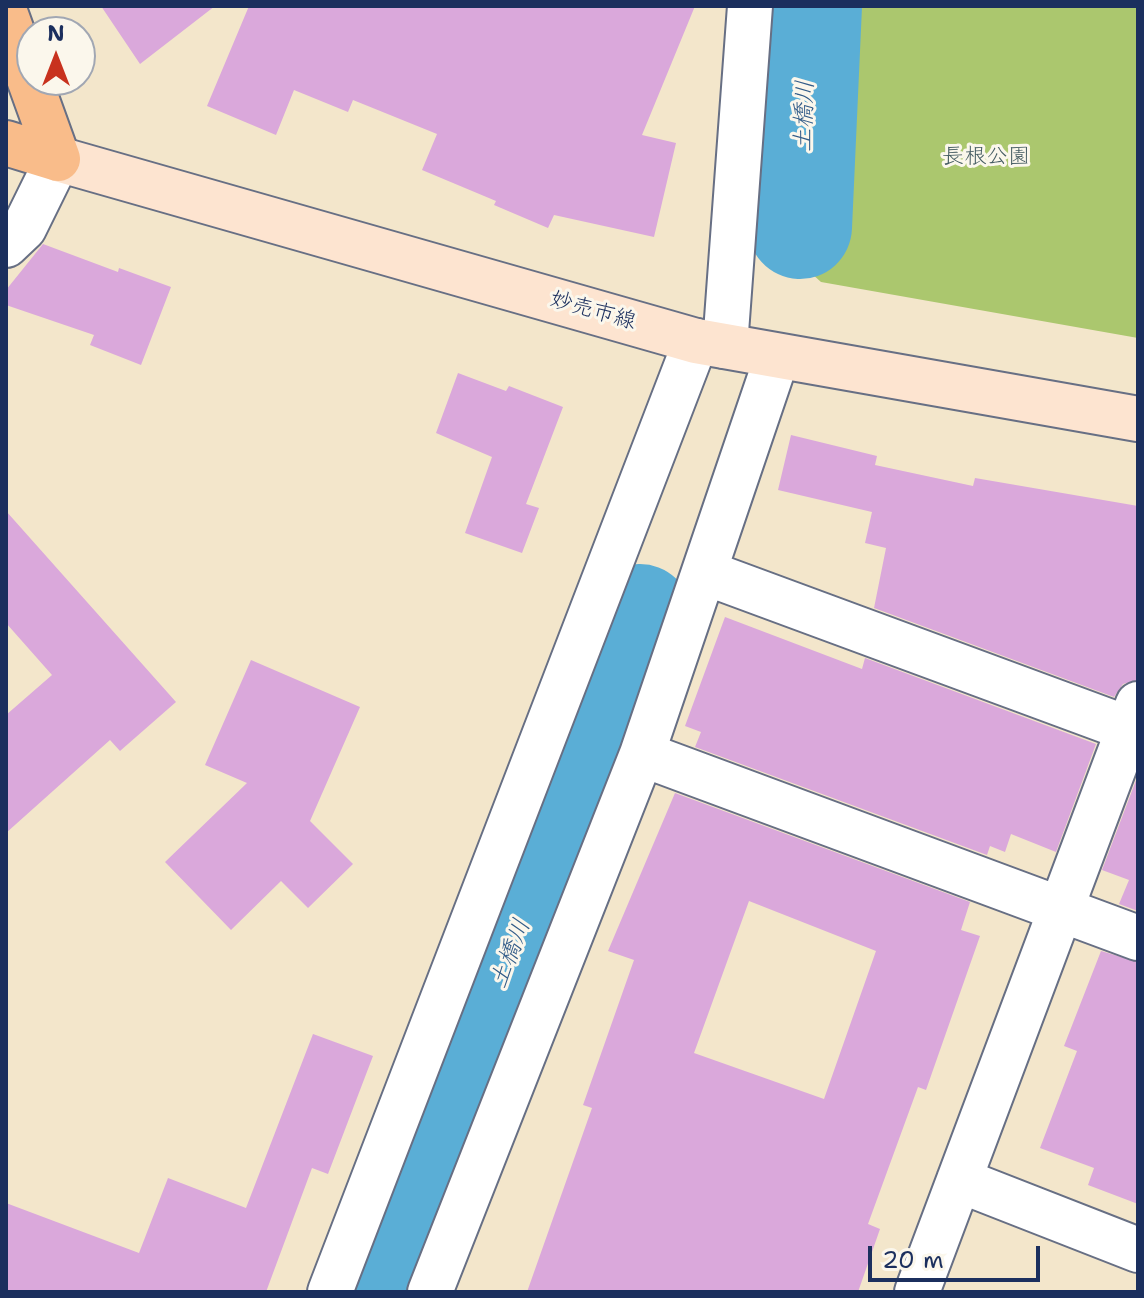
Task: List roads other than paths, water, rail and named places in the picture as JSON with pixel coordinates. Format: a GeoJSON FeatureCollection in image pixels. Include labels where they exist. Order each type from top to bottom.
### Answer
{"type":"FeatureCollection","features":[{"type":"Feature","properties":{"kind":"highway"},"geometry":{"type":"LineString","coordinates":[[6,15],[58,159]]}},
{"type":"Feature","properties":{"kind":"highway"},"geometry":{"type":"LineString","coordinates":[[6,143],[58,159]]}},
{"type":"Feature","properties":{"kind":"main road","name":"妙売市線"},"geometry":{"type":"LineString","coordinates":[[58,159],[710,343],[1138,419]]}},
{"type":"Feature","properties":{"kind":"street"},"geometry":{"type":"LineString","coordinates":[[330,1292],[710,343],[750,6]]}},
{"type":"Feature","properties":{"kind":"street"},"geometry":{"type":"LineString","coordinates":[[6,245],[24,228],[58,159]]}},
{"type":"Feature","properties":{"kind":"street"},"geometry":{"type":"LineString","coordinates":[[430,1292],[642,754],[777,357]]}},
{"type":"Feature","properties":{"kind":"street"},"geometry":{"type":"LineString","coordinates":[[704,572],[1133,717],[917,1292]]}},
{"type":"Feature","properties":{"kind":"street"},"geometry":{"type":"LineString","coordinates":[[642,754],[1138,938]]}},
{"type":"Feature","properties":{"kind":"street"},"geometry":{"type":"LineString","coordinates":[[959,1180],[1138,1250]]}},
{"type":"Feature","properties":{"kind":"waterway","name":"土橋川"},"geometry":{"type":"LineString","coordinates":[[800,227],[810,6]]}},
{"type":"Feature","properties":{"kind":"waterway","name":"土橋川"},"geometry":{"type":"LineString","coordinates":[[382,1292],[640,616]]}},
{"type":"Feature","properties":{"kind":"park label","name":"長根公園"},"geometry":{"type":"Point","coordinates":[986,157]}}]}
